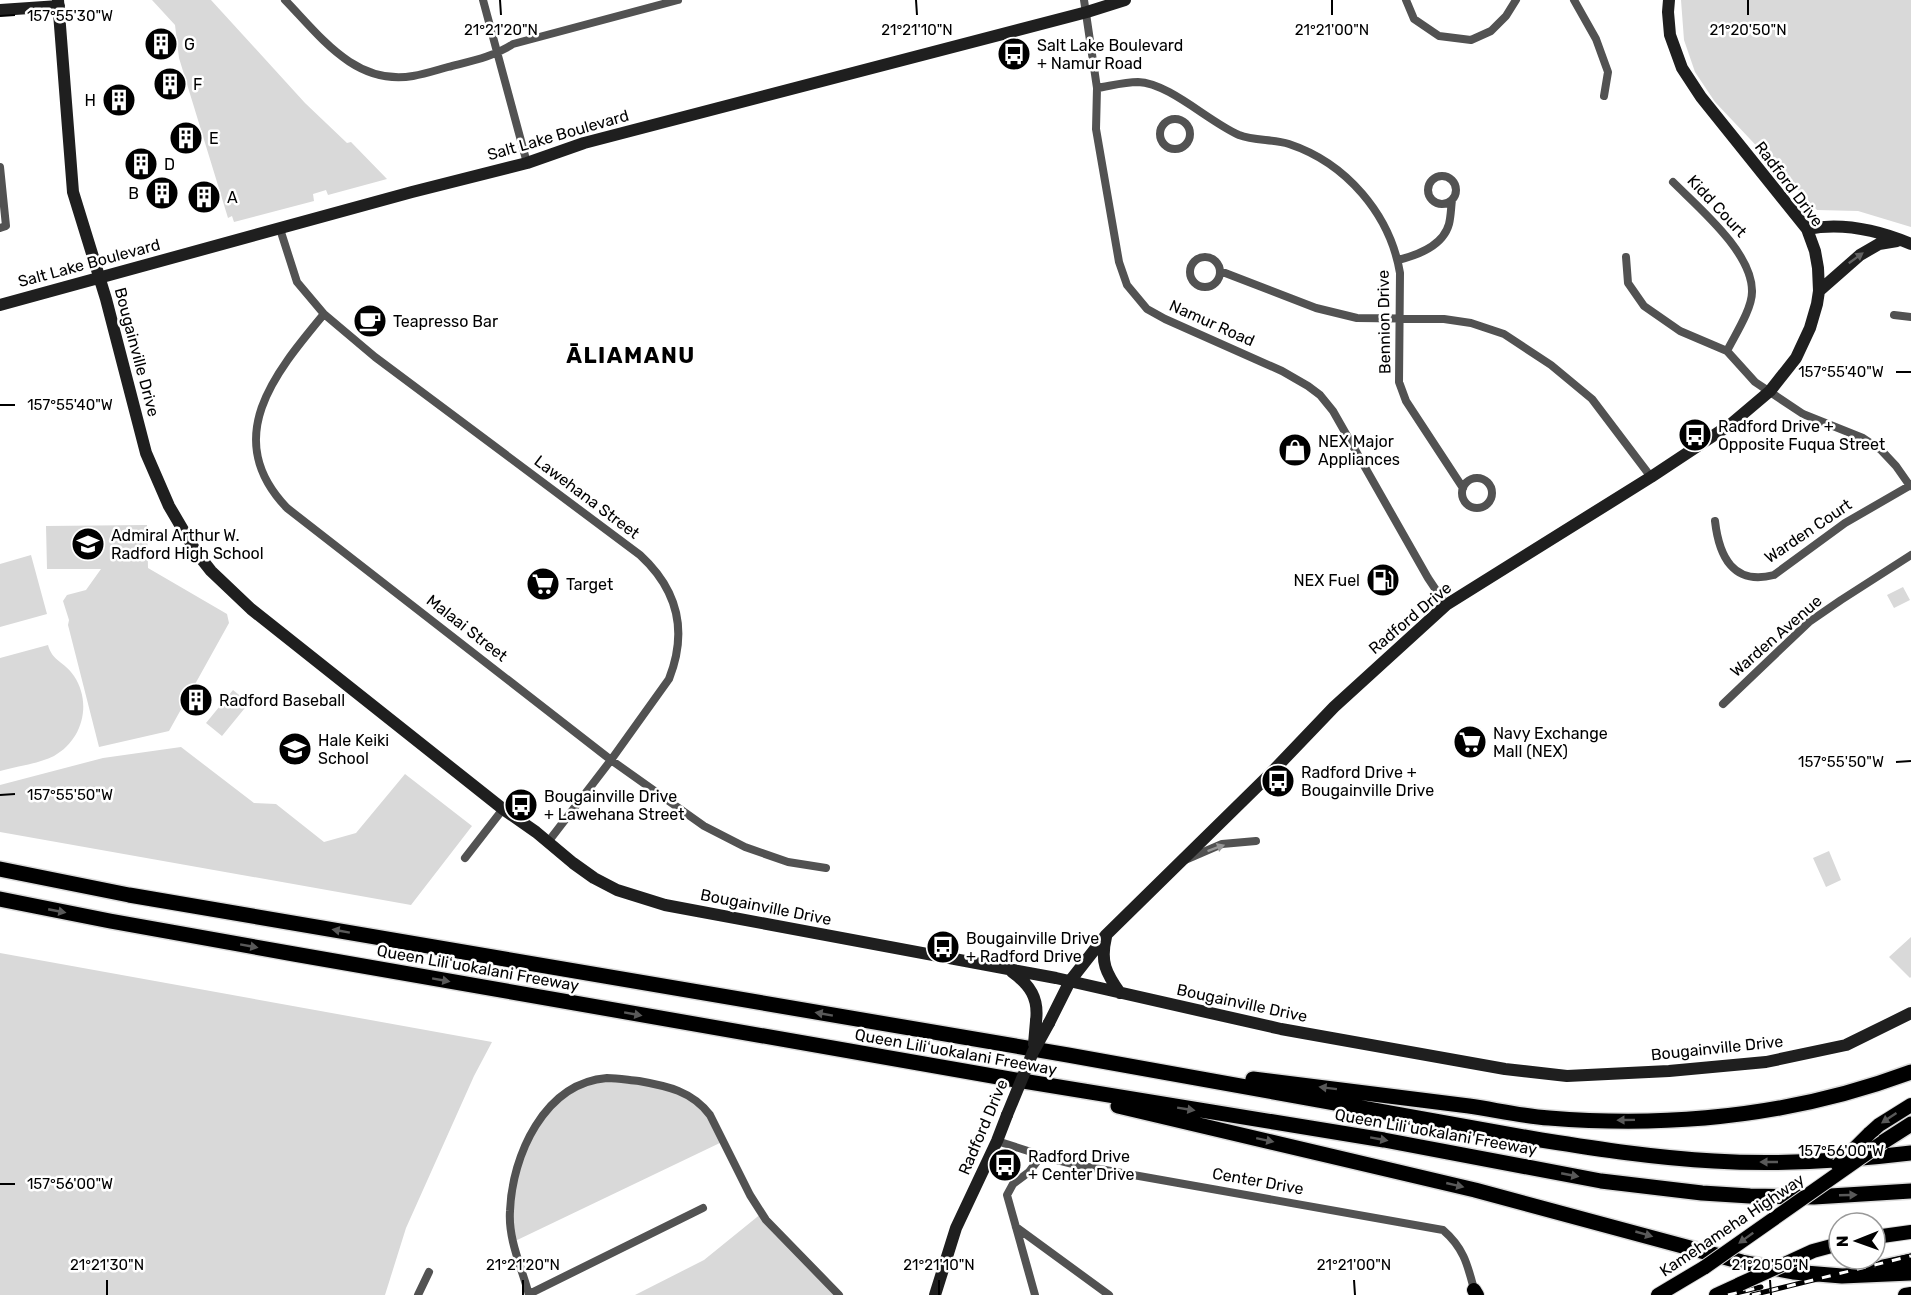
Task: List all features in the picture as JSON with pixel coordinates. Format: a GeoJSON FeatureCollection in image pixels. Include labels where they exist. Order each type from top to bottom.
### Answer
{"type":"FeatureCollection","features":[{"type":"Feature","properties":{"kind":"highway","name":"Queen Liliʻuokalani Freeway"},"geometry":{"type":"LineString","coordinates":[[0,869],[129,895],[1068,1055],[1540,1140],[1664,1157],[1767,1163],[1911,1153]]}},
{"type":"Feature","properties":{"kind":"highway","name":"Queen Liliʻuokalani Freeway"},"geometry":{"type":"LineString","coordinates":[[0,899],[110,921],[1004,1078],[1384,1140],[1601,1181],[1702,1193],[1750,1196],[1814,1197],[1911,1191]]}},
{"type":"Feature","properties":{"kind":"highway"},"geometry":{"type":"LineString","coordinates":[[1068,1055],[1548,1118],[1616,1120],[1685,1119],[1745,1114],[1806,1103],[1911,1072]]}},
{"type":"Feature","properties":{"kind":"highway"},"geometry":{"type":"LineString","coordinates":[[1685,1119],[1742,1111],[1814,1096],[1911,1064]]}},
{"type":"Feature","properties":{"kind":"highway"},"geometry":{"type":"LineString","coordinates":[[1004,1078],[1475,1190],[1742,1262],[1793,1272],[1842,1276],[1911,1273]]}},
{"type":"Feature","properties":{"kind":"highway"},"geometry":{"type":"LineString","coordinates":[[1883,1142],[1905,1125]]}},
{"type":"Feature","properties":{"kind":"highway"},"geometry":{"type":"LineString","coordinates":[[1793,1272],[1871,1269],[1911,1261]]}},
{"type":"Feature","properties":{"kind":"main road"},"geometry":{"type":"LineString","coordinates":[[1814,1189],[1879,1125],[1911,1105]]}},
{"type":"Feature","properties":{"kind":"main road","name":"Kamehameha Highway"},"geometry":{"type":"LineString","coordinates":[[1658,1295],[1705,1268],[1883,1142]]}},
{"type":"Feature","properties":{"kind":"main road"},"geometry":{"type":"LineString","coordinates":[[1887,1235],[1911,1232]]}},
{"type":"Feature","properties":{"kind":"main road"},"geometry":{"type":"LineString","coordinates":[[1716,1295],[1813,1251],[1827,1247]]}},
{"type":"Feature","properties":{"kind":"main road"},"geometry":{"type":"LineString","coordinates":[[1905,1295],[1911,1294]]}},
{"type":"Feature","properties":{"kind":"street"},"geometry":{"type":"LineString","coordinates":[[285,0],[338,56],[364,71],[381,76],[411,77],[499,53],[513,44],[678,0]]}},
{"type":"Feature","properties":{"kind":"street"},"geometry":{"type":"LineString","coordinates":[[483,0],[527,163]]}},
{"type":"Feature","properties":{"kind":"street","name":"Salt Lake Boulevard"},"geometry":{"type":"LineString","coordinates":[[0,305],[412,192],[527,163],[584,142],[1086,6],[1125,0]]}},
{"type":"Feature","properties":{"kind":"street"},"geometry":{"type":"LineString","coordinates":[[1406,0],[1414,19],[1439,36],[1471,40],[1491,31],[1506,16],[1516,0]]}},
{"type":"Feature","properties":{"kind":"street"},"geometry":{"type":"LineString","coordinates":[[1574,0],[1596,39],[1608,72],[1604,96]]}},
{"type":"Feature","properties":{"kind":"street","name":"Radford Drive"},"geometry":{"type":"LineString","coordinates":[[935,1295],[956,1228],[997,1141],[1033,1052],[1042,1022],[1106,935],[1268,776],[1334,707],[1446,604],[1651,477],[1738,420],[1770,391],[1796,357],[1810,328],[1819,291],[1815,251],[1807,229],[1701,97],[1682,68],[1670,35],[1669,0]]}},
{"type":"Feature","properties":{"kind":"street"},"geometry":{"type":"LineString","coordinates":[[0,10],[58,3]]}},
{"type":"Feature","properties":{"kind":"street","name":"Bougainville Drive"},"geometry":{"type":"LineString","coordinates":[[58,3],[74,192],[146,453],[169,506],[191,544],[211,571],[251,609],[573,863],[616,890],[665,905],[1070,981],[1281,1029],[1505,1069],[1567,1076],[1669,1071],[1766,1062],[1846,1045],[1911,1013]]}},
{"type":"Feature","properties":{"kind":"street","name":"Namur Road"},"geometry":{"type":"LineString","coordinates":[[1086,6],[1096,88],[1096,129],[1119,262],[1127,285],[1147,309],[1164,319],[1282,371],[1320,395],[1344,430],[1428,578],[1446,604]]}},
{"type":"Feature","properties":{"kind":"street","name":"Bennion Drive"},"geometry":{"type":"LineString","coordinates":[[1096,88],[1139,82],[1164,89],[1215,123],[1241,136],[1288,144],[1316,156],[1343,173],[1377,210],[1398,260],[1400,273],[1399,382],[1406,401],[1462,488]]}},
{"type":"Feature","properties":{"kind":"street"},"geometry":{"type":"LineString","coordinates":[[1183,121],[1191,107]]}},
{"type":"Feature","properties":{"kind":"street"},"geometry":{"type":"LineString","coordinates":[[0,167],[3,227]]}},
{"type":"Feature","properties":{"kind":"street","name":"Kidd Court"},"geometry":{"type":"LineString","coordinates":[[1673,182],[1739,253],[1749,273],[1752,293],[1743,319],[1727,351]]}},
{"type":"Feature","properties":{"kind":"street"},"geometry":{"type":"LineString","coordinates":[[1398,260],[1421,254],[1440,240],[1449,225],[1452,200]]}},
{"type":"Feature","properties":{"kind":"street"},"geometry":{"type":"LineString","coordinates":[[1807,229],[1823,226],[1852,227],[1906,242]]}},
{"type":"Feature","properties":{"kind":"street","name":"Lawehana Street"},"geometry":{"type":"LineString","coordinates":[[280,230],[297,282],[324,314],[375,357],[640,555],[661,577],[669,590],[678,619],[679,635],[675,665],[661,692],[548,842]]}},
{"type":"Feature","properties":{"kind":"street"},"geometry":{"type":"LineString","coordinates":[[1819,291],[1860,255],[1879,244],[1906,242]]}},
{"type":"Feature","properties":{"kind":"street"},"geometry":{"type":"LineString","coordinates":[[1626,257],[1628,284],[1644,306],[1680,332],[1727,351],[1755,382],[1803,414],[1863,438],[1881,450],[1910,485]]}},
{"type":"Feature","properties":{"kind":"street"},"geometry":{"type":"LineString","coordinates":[[1220,271],[1316,308],[1357,318],[1453,320],[1471,323],[1504,334],[1551,365],[1592,399],[1651,477]]}},
{"type":"Feature","properties":{"kind":"street","name":"Malaai Street"},"geometry":{"type":"LineString","coordinates":[[324,314],[268,390],[256,423],[256,449],[261,469],[269,487],[286,508],[611,759],[704,826],[745,847],[788,862],[826,868]]}},
{"type":"Feature","properties":{"kind":"street"},"geometry":{"type":"LineString","coordinates":[[1894,315],[1911,317]]}},
{"type":"Feature","properties":{"kind":"street","name":"Warden Court"},"geometry":{"type":"LineString","coordinates":[[1715,521],[1720,548],[1731,567],[1746,576],[1762,578],[1774,575],[1845,523],[1910,485]]}},
{"type":"Feature","properties":{"kind":"street","name":"Warden Avenue"},"geometry":{"type":"LineString","coordinates":[[1723,704],[1809,622],[1911,555]]}},
{"type":"Feature","properties":{"kind":"street"},"geometry":{"type":"LineString","coordinates":[[465,858],[503,809]]}},
{"type":"Feature","properties":{"kind":"street"},"geometry":{"type":"LineString","coordinates":[[1179,863],[1222,844],[1256,841]]}},
{"type":"Feature","properties":{"kind":"street"},"geometry":{"type":"LineString","coordinates":[[1106,935],[1103,949],[1104,964],[1107,975],[1120,993]]}},
{"type":"Feature","properties":{"kind":"street"},"geometry":{"type":"LineString","coordinates":[[1008,970],[1027,984],[1033,993],[1042,1022]]}},
{"type":"Feature","properties":{"kind":"street"},"geometry":{"type":"LineString","coordinates":[[703,1208],[529,1294],[513,1242],[509,1212],[517,1167],[525,1146],[549,1107],[579,1086],[607,1078],[621,1078],[670,1087],[687,1093],[703,1106],[710,1115],[750,1195],[766,1220],[839,1295]]}},
{"type":"Feature","properties":{"kind":"street","name":"Center Drive"},"geometry":{"type":"LineString","coordinates":[[997,1141],[1077,1165],[1443,1230],[1456,1242],[1465,1258],[1475,1294]]}},
{"type":"Feature","properties":{"kind":"street"},"geometry":{"type":"LineString","coordinates":[[1035,1295],[1007,1195],[1009,1189],[1029,1172],[1041,1156]]}},
{"type":"Feature","properties":{"kind":"street"},"geometry":{"type":"LineString","coordinates":[[1016,1227],[1109,1295]]}},
{"type":"Feature","properties":{"kind":"street"},"geometry":{"type":"LineString","coordinates":[[418,1295],[429,1272]]}},
{"type":"Feature","properties":{"kind":"shaded area"},"geometry":{"type":"Polygon","coordinates":[[[152,0],[211,0],[305,103],[347,143],[351,142],[387,179],[328,195],[326,190],[313,194],[314,201],[234,222],[232,216],[228,218],[179,58],[175,25],[152,0]]]}},
{"type":"Feature","properties":{"kind":"shaded area"},"geometry":{"type":"Polygon","coordinates":[[[1681,0],[1911,0],[1911,227],[1858,211],[1817,210],[1715,102],[1695,72],[1684,40],[1681,0]]]}},
{"type":"Feature","properties":{"kind":"shaded area"},"geometry":{"type":"Polygon","coordinates":[[[147,525],[148,568],[227,614],[229,623],[169,731],[99,747],[63,601],[67,595],[86,590],[101,569],[47,569],[46,526],[147,525]]]}},
{"type":"Feature","properties":{"kind":"shaded area"},"geometry":{"type":"Polygon","coordinates":[[[31,555],[47,614],[0,627],[0,564],[31,555]]]}},
{"type":"Feature","properties":{"kind":"shaded area"},"geometry":{"type":"Polygon","coordinates":[[[1903,587],[1910,600],[1894,608],[1887,595],[1903,587]]]}},
{"type":"Feature","properties":{"kind":"shaded area"},"geometry":{"type":"Polygon","coordinates":[[[48,645],[52,655],[74,676],[83,698],[82,720],[78,731],[72,741],[54,756],[0,771],[0,658],[48,645]]]}},
{"type":"Feature","properties":{"kind":"shaded area"},"geometry":{"type":"Polygon","coordinates":[[[233,690],[249,703],[222,736],[206,723],[233,690]]]}},
{"type":"Feature","properties":{"kind":"shaded area"},"geometry":{"type":"Polygon","coordinates":[[[181,747],[254,803],[276,804],[324,842],[356,833],[405,774],[472,826],[411,905],[0,832],[0,785],[103,758],[181,747]]]}},
{"type":"Feature","properties":{"kind":"shaded area"},"geometry":{"type":"Polygon","coordinates":[[[1829,851],[1841,880],[1826,887],[1813,858],[1829,851]]]}},
{"type":"Feature","properties":{"kind":"shaded area"},"geometry":{"type":"Polygon","coordinates":[[[1911,937],[1911,977],[1910,978],[1889,957],[1911,937]]]}},
{"type":"Feature","properties":{"kind":"shaded area"},"geometry":{"type":"Polygon","coordinates":[[[0,953],[492,1042],[474,1076],[406,1228],[385,1295],[0,1295],[0,953]]]}},
{"type":"Feature","properties":{"kind":"shaded area"},"geometry":{"type":"Polygon","coordinates":[[[592,1081],[657,1084],[703,1106],[724,1141],[513,1242],[510,1227],[517,1167],[549,1107],[592,1081]]]}},
{"type":"Feature","properties":{"kind":"shaded area"},"geometry":{"type":"Polygon","coordinates":[[[762,1213],[839,1295],[635,1295],[704,1260],[762,1213]]]}},
{"type":"Feature","properties":{"kind":"railway"},"geometry":{"type":"LineString","coordinates":[[1752,1295],[1911,1256]]}},
{"type":"Feature","properties":{"kind":"railway"},"geometry":{"type":"LineString","coordinates":[[1728,1295],[1761,1287]]}},
{"type":"Feature","properties":{"kind":"place","name":"G"},"geometry":{"type":"Point","coordinates":[161,44]}},
{"type":"Feature","properties":{"kind":"place","name":"Salt Lake Boulevard + Namur Road"},"geometry":{"type":"Point","coordinates":[1014,54]}},
{"type":"Feature","properties":{"kind":"place","name":"F"},"geometry":{"type":"Point","coordinates":[170,84]}},
{"type":"Feature","properties":{"kind":"place","name":"H"},"geometry":{"type":"Point","coordinates":[119,100]}},
{"type":"Feature","properties":{"kind":"place","name":"E"},"geometry":{"type":"Point","coordinates":[186,138]}},
{"type":"Feature","properties":{"kind":"place","name":"D"},"geometry":{"type":"Point","coordinates":[141,164]}},
{"type":"Feature","properties":{"kind":"place","name":"B"},"geometry":{"type":"Point","coordinates":[162,193]}},
{"type":"Feature","properties":{"kind":"place","name":"A"},"geometry":{"type":"Point","coordinates":[204,197]}},
{"type":"Feature","properties":{"kind":"place","name":"Teapresso Bar"},"geometry":{"type":"Point","coordinates":[370,321]}},
{"type":"Feature","properties":{"kind":"place","name":"Radford Drive + Opposite Fuqua Street"},"geometry":{"type":"Point","coordinates":[1695,435]}},
{"type":"Feature","properties":{"kind":"place","name":"NEX Major Appliances"},"geometry":{"type":"Point","coordinates":[1295,450]}},
{"type":"Feature","properties":{"kind":"place","name":"Admiral Arthur W. Radford High School"},"geometry":{"type":"Point","coordinates":[88,544]}},
{"type":"Feature","properties":{"kind":"place","name":"NEX Fuel"},"geometry":{"type":"Point","coordinates":[1383,580]}},
{"type":"Feature","properties":{"kind":"place","name":"Target"},"geometry":{"type":"Point","coordinates":[543,584]}},
{"type":"Feature","properties":{"kind":"place","name":"Radford Baseball"},"geometry":{"type":"Point","coordinates":[196,700]}},
{"type":"Feature","properties":{"kind":"place","name":"Navy Exchange Mall (NEX)"},"geometry":{"type":"Point","coordinates":[1470,742]}},
{"type":"Feature","properties":{"kind":"place","name":"Hale Keiki School"},"geometry":{"type":"Point","coordinates":[295,749]}},
{"type":"Feature","properties":{"kind":"place","name":"Radford Drive + Bougainville Drive"},"geometry":{"type":"Point","coordinates":[1278,781]}},
{"type":"Feature","properties":{"kind":"place","name":"Bougainville Drive + Lawehana Street"},"geometry":{"type":"Point","coordinates":[521,805]}},
{"type":"Feature","properties":{"kind":"place","name":"Bougainville Drive + Radford Drive"},"geometry":{"type":"Point","coordinates":[943,947]}},
{"type":"Feature","properties":{"kind":"place","name":"Radford Drive + Center Drive"},"geometry":{"type":"Point","coordinates":[1005,1165]}},
{"type":"Feature","properties":{"kind":"district","name":"ĀLIAMANU"},"geometry":{"type":"Point","coordinates":[631,355]}}]}
